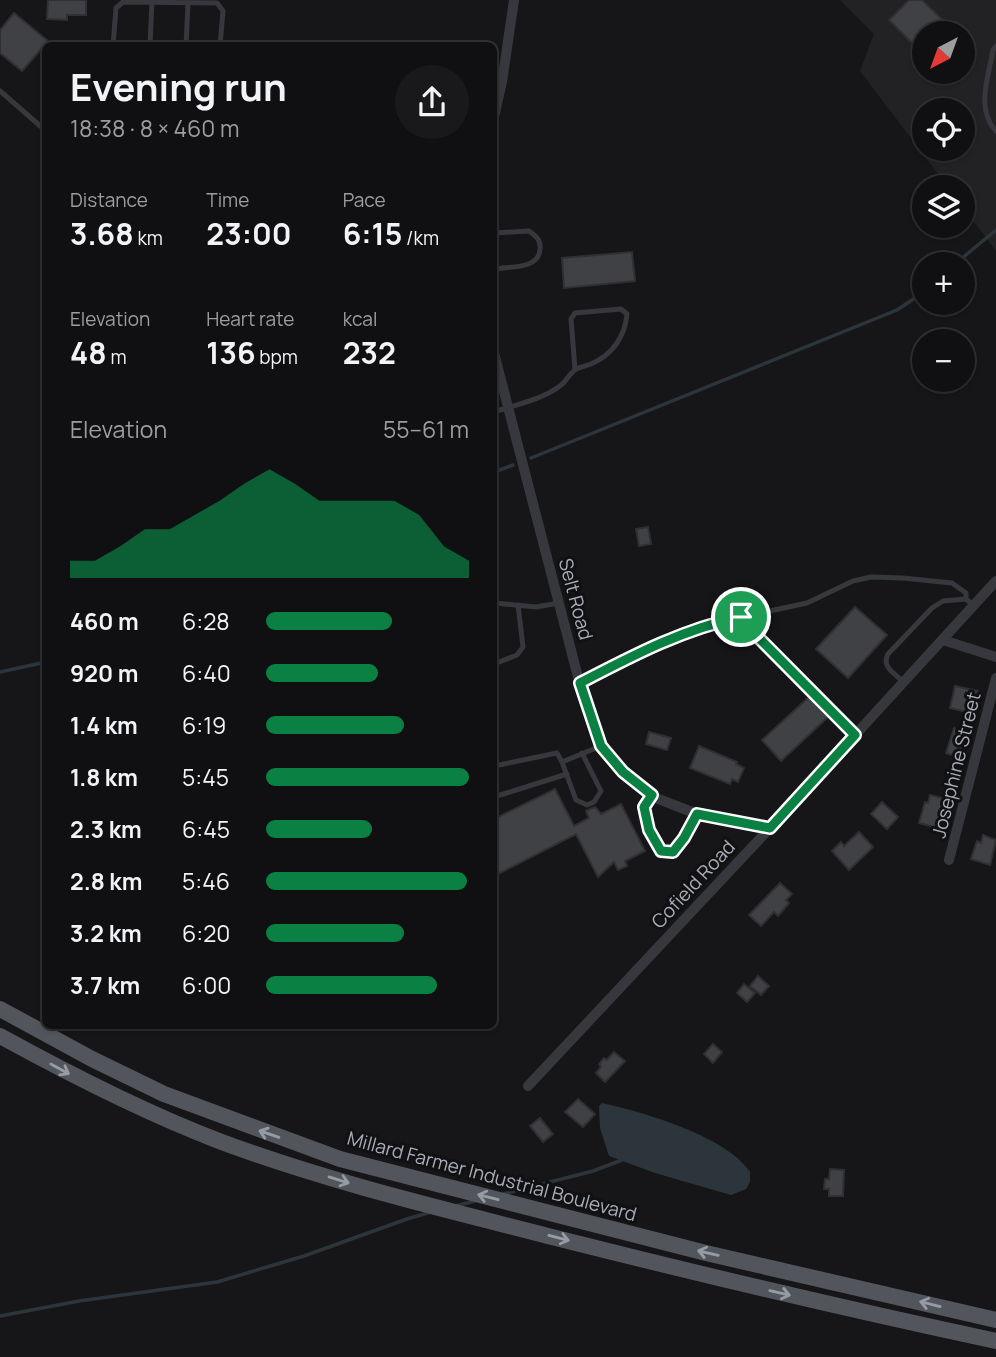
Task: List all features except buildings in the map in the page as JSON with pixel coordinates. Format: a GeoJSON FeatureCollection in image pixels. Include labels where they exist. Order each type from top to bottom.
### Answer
{"type":"FeatureCollection","features":[{"type":"Feature","properties":{"kind":"main road","name":"Millard Farmer Industrial Boulevard"},"geometry":{"type":"LineString","coordinates":[[0,1009],[164,1094],[340,1159],[706,1253],[996,1321]]}},
{"type":"Feature","properties":{"kind":"main road"},"geometry":{"type":"LineString","coordinates":[[0,1036],[73,1076],[146,1111],[218,1141],[284,1164],[388,1195],[665,1266],[870,1314],[996,1340]]}},
{"type":"Feature","properties":{"kind":"street"},"geometry":{"type":"LineString","coordinates":[[497,104],[514,0]]}},
{"type":"Feature","properties":{"kind":"street","name":"Selt Road"},"geometry":{"type":"LineString","coordinates":[[497,365],[580,683],[601,746],[623,772],[652,795],[697,814],[770,828]]}},
{"type":"Feature","properties":{"kind":"street","name":"Cofield Road"},"geometry":{"type":"LineString","coordinates":[[528,1086],[943,640],[970,603],[996,581]]}},
{"type":"Feature","properties":{"kind":"street"},"geometry":{"type":"LineString","coordinates":[[943,640],[996,657]]}},
{"type":"Feature","properties":{"kind":"street","name":"Josephine Street"},"geometry":{"type":"LineString","coordinates":[[949,860],[996,678]]}},
{"type":"Feature","properties":{"kind":"lane"},"geometry":{"type":"LineString","coordinates":[[150,42],[152,1]]}},
{"type":"Feature","properties":{"kind":"lane"},"geometry":{"type":"LineString","coordinates":[[113,42],[118,4],[152,1],[212,3],[221,6],[220,42]]}},
{"type":"Feature","properties":{"kind":"lane"},"geometry":{"type":"LineString","coordinates":[[186,42],[188,3]]}},
{"type":"Feature","properties":{"kind":"lane"},"geometry":{"type":"LineString","coordinates":[[996,46],[983,104],[996,131]]}},
{"type":"Feature","properties":{"kind":"lane"},"geometry":{"type":"LineString","coordinates":[[990,69],[996,76]]}},
{"type":"Feature","properties":{"kind":"lane"},"geometry":{"type":"LineString","coordinates":[[0,91],[42,128]]}},
{"type":"Feature","properties":{"kind":"lane"},"geometry":{"type":"LineString","coordinates":[[497,233],[529,231],[538,238],[540,249],[536,260],[530,265],[497,269]]}},
{"type":"Feature","properties":{"kind":"lane"},"geometry":{"type":"LineString","coordinates":[[497,411],[544,396],[561,385],[575,369],[592,364],[610,352],[620,339],[627,314],[621,309],[575,313],[571,319],[575,369]]}},
{"type":"Feature","properties":{"kind":"lane"},"geometry":{"type":"LineString","coordinates":[[580,683],[646,648],[709,624],[807,603],[853,581],[871,577],[952,583],[966,593],[970,603],[943,601],[932,608],[888,654],[886,664],[904,682]]}},
{"type":"Feature","properties":{"kind":"lane"},"geometry":{"type":"LineString","coordinates":[[497,603],[536,607],[559,603]]}},
{"type":"Feature","properties":{"kind":"lane"},"geometry":{"type":"LineString","coordinates":[[497,663],[517,655],[523,647],[518,605]]}},
{"type":"Feature","properties":{"kind":"lane"},"geometry":{"type":"LineString","coordinates":[[741,617],[855,735]]}},
{"type":"Feature","properties":{"kind":"lane"},"geometry":{"type":"LineString","coordinates":[[562,761],[601,746]]}},
{"type":"Feature","properties":{"kind":"lane"},"geometry":{"type":"LineString","coordinates":[[497,765],[557,753],[576,800],[587,804],[598,798],[601,791],[582,753]]}},
{"type":"Feature","properties":{"kind":"lane"},"geometry":{"type":"LineString","coordinates":[[497,796],[567,774]]}},
{"type":"Feature","properties":{"kind":"lane"},"geometry":{"type":"LineString","coordinates":[[652,795],[644,807],[649,830],[661,851],[673,852],[697,814]]}},
{"type":"Feature","properties":{"kind":"shaded area"},"geometry":{"type":"Polygon","coordinates":[[[840,0],[996,0],[996,251],[975,223],[975,175],[939,175],[928,161],[975,161],[975,98],[912,98],[912,140],[860,71],[874,34],[840,0]]]}},
{"type":"Feature","properties":{"kind":"shaded area"},"geometry":{"type":"Polygon","coordinates":[[[602,1103],[661,1119],[723,1147],[750,1172],[750,1182],[746,1189],[731,1195],[655,1173],[609,1156],[600,1128],[599,1106],[602,1103]]]}},
{"type":"Feature","properties":{"kind":"waterway"},"geometry":{"type":"LineString","coordinates":[[969,252],[996,230]]}},
{"type":"Feature","properties":{"kind":"waterway"},"geometry":{"type":"LineString","coordinates":[[531,458],[897,310],[912,300]]}},
{"type":"Feature","properties":{"kind":"waterway"},"geometry":{"type":"LineString","coordinates":[[497,471],[513,465]]}},
{"type":"Feature","properties":{"kind":"waterway"},"geometry":{"type":"LineString","coordinates":[[0,672],[42,663]]}},
{"type":"Feature","properties":{"kind":"waterway"},"geometry":{"type":"LineString","coordinates":[[503,1194],[593,1171],[622,1160]]}},
{"type":"Feature","properties":{"kind":"waterway"},"geometry":{"type":"LineString","coordinates":[[455,1206],[475,1201]]}},
{"type":"Feature","properties":{"kind":"waterway"},"geometry":{"type":"LineString","coordinates":[[0,1316],[79,1301],[217,1282],[304,1256],[431,1212]]}},
{"type":"Feature","properties":{"kind":"route"},"geometry":{"type":"LineString","coordinates":[[741,617],[855,735],[770,828],[697,814],[673,852],[661,851],[649,830],[644,807],[652,795],[623,772],[601,746],[580,683],[646,648],[709,624],[741,617]]}}]}
